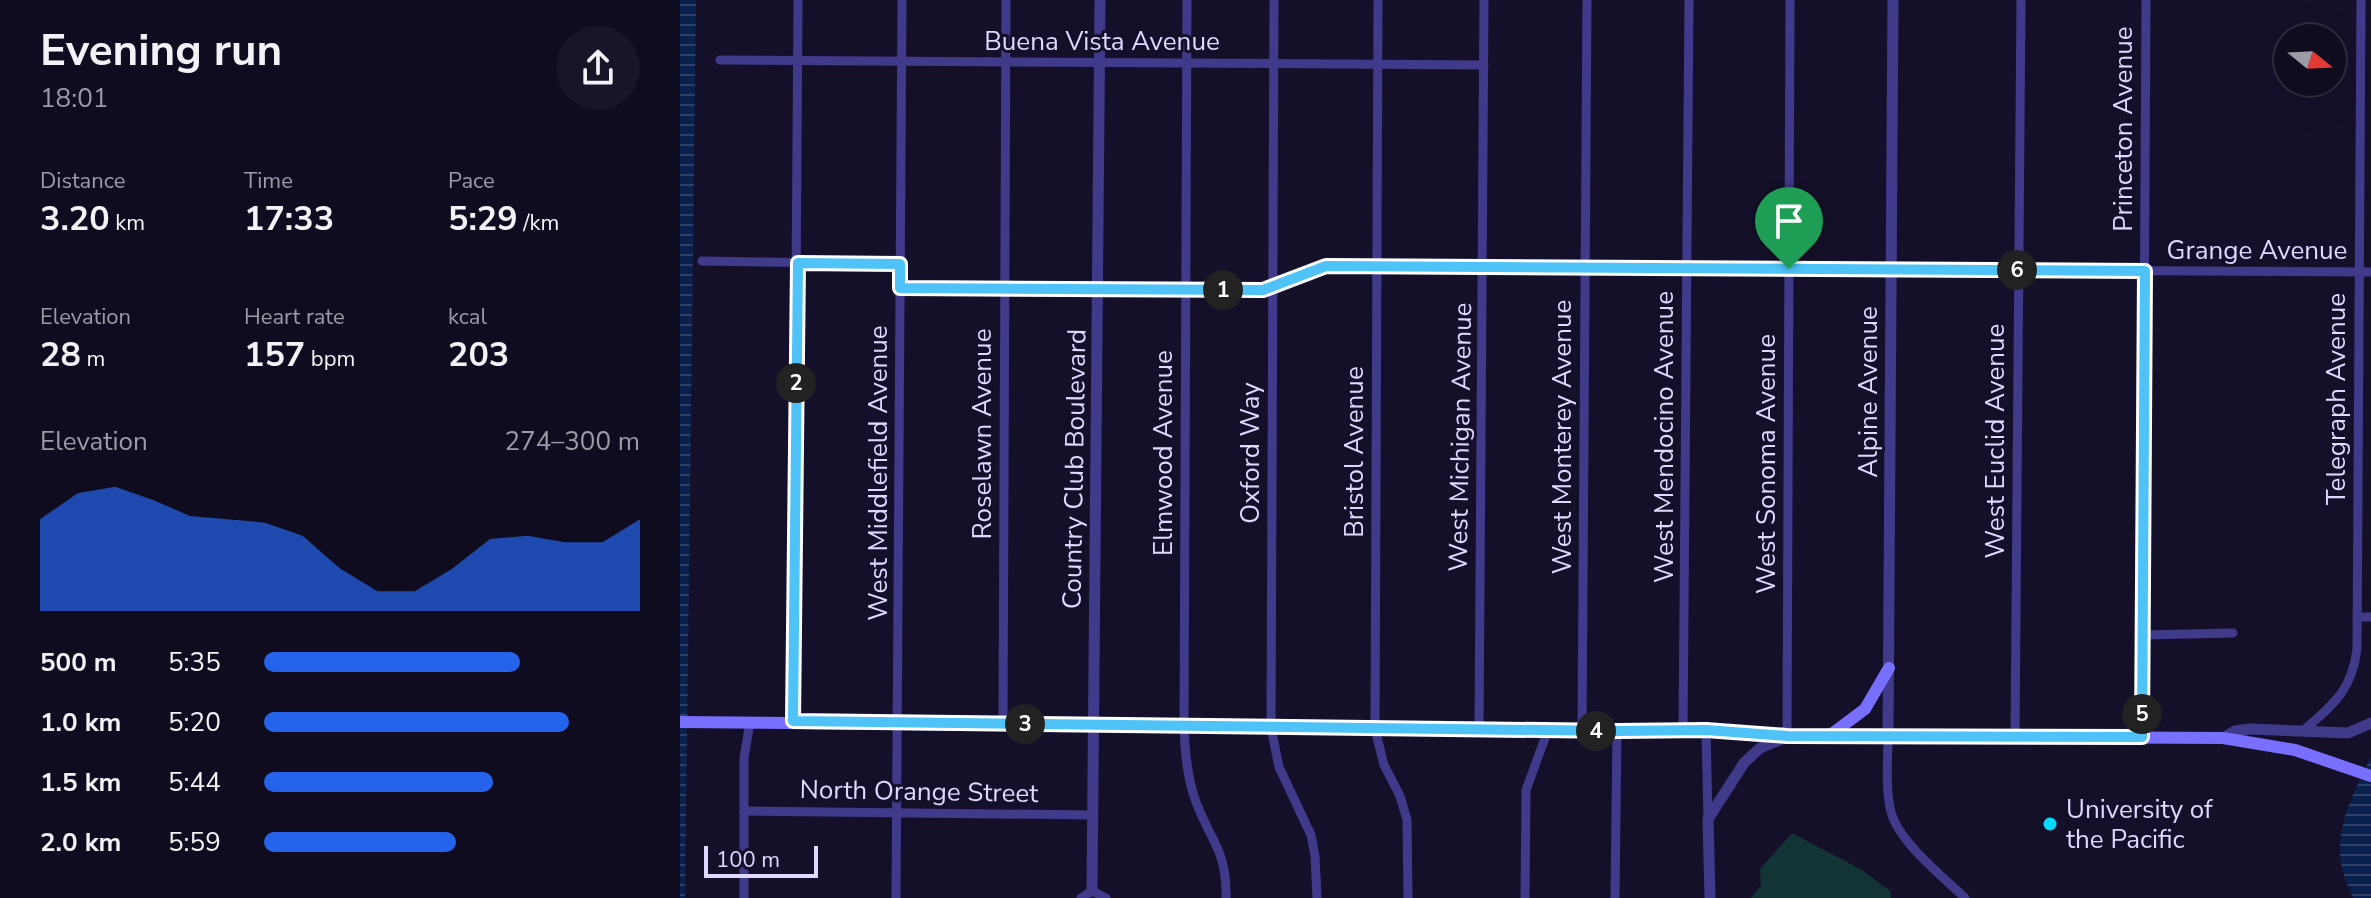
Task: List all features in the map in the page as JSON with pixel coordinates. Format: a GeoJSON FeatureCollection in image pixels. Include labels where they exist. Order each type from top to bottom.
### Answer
{"type":"FeatureCollection","features":[{"type":"Feature","properties":{"kind":"main road"},"geometry":{"type":"LineString","coordinates":[[1829,736],[1865,709],[1889,668]]}},
{"type":"Feature","properties":{"kind":"main road"},"geometry":{"type":"LineString","coordinates":[[685,722],[1706,730],[1787,736],[2223,738],[2285,748],[2371,776]]}},
{"type":"Feature","properties":{"kind":"street"},"geometry":{"type":"LineString","coordinates":[[793,721],[798,0]]}},
{"type":"Feature","properties":{"kind":"street","name":"West Middlefield Avenue"},"geometry":{"type":"LineString","coordinates":[[896,898],[902,0]]}},
{"type":"Feature","properties":{"kind":"street","name":"Roselawn Avenue"},"geometry":{"type":"LineString","coordinates":[[1003,723],[1006,0]]}},
{"type":"Feature","properties":{"kind":"street","name":"Country Club Boulevard"},"geometry":{"type":"LineString","coordinates":[[1092,891],[1100,0]]}},
{"type":"Feature","properties":{"kind":"street","name":"Elmwood Avenue"},"geometry":{"type":"LineString","coordinates":[[1187,0],[1184,727],[1186,760],[1193,793],[1220,851],[1226,874],[1226,898]]}},
{"type":"Feature","properties":{"kind":"street","name":"Oxford Way"},"geometry":{"type":"LineString","coordinates":[[1274,0],[1271,728],[1279,767],[1311,835],[1317,898]]}},
{"type":"Feature","properties":{"kind":"street","name":"Bristol Avenue"},"geometry":{"type":"LineString","coordinates":[[1378,0],[1375,729],[1384,765],[1405,808],[1408,898]]}},
{"type":"Feature","properties":{"kind":"street","name":"West Michigan Avenue"},"geometry":{"type":"LineString","coordinates":[[1479,730],[1484,0]]}},
{"type":"Feature","properties":{"kind":"street","name":"West Monterey Avenue"},"geometry":{"type":"LineString","coordinates":[[1582,731],[1587,0]]}},
{"type":"Feature","properties":{"kind":"street","name":"West Mendocino Avenue"},"geometry":{"type":"LineString","coordinates":[[1683,730],[1689,0]]}},
{"type":"Feature","properties":{"kind":"street","name":"West Sonoma Avenue"},"geometry":{"type":"LineString","coordinates":[[1787,736],[1790,0]]}},
{"type":"Feature","properties":{"kind":"street","name":"Alpine Avenue"},"geometry":{"type":"LineString","coordinates":[[1888,735],[1893,0]]}},
{"type":"Feature","properties":{"kind":"street","name":"West Euclid Avenue"},"geometry":{"type":"LineString","coordinates":[[2015,738],[2021,0]]}},
{"type":"Feature","properties":{"kind":"street","name":"Princeton Avenue"},"geometry":{"type":"LineString","coordinates":[[2142,737],[2146,0]]}},
{"type":"Feature","properties":{"kind":"street","name":"Telegraph Avenue"},"geometry":{"type":"LineString","coordinates":[[2304,730],[2341,696],[2355,663],[2361,0]]}},
{"type":"Feature","properties":{"kind":"street","name":"Buena Vista Avenue"},"geometry":{"type":"LineString","coordinates":[[720,60],[1484,65]]}},
{"type":"Feature","properties":{"kind":"street"},"geometry":{"type":"LineString","coordinates":[[702,261],[900,264]]}},
{"type":"Feature","properties":{"kind":"street","name":"Grange Avenue"},"geometry":{"type":"LineString","coordinates":[[900,288],[1263,290],[1326,266],[2371,272]]}},
{"type":"Feature","properties":{"kind":"street"},"geometry":{"type":"LineString","coordinates":[[2357,617],[2371,617]]}},
{"type":"Feature","properties":{"kind":"street"},"geometry":{"type":"LineString","coordinates":[[2143,635],[2233,633]]}},
{"type":"Feature","properties":{"kind":"street"},"geometry":{"type":"LineString","coordinates":[[744,898],[744,758],[750,722]]}},
{"type":"Feature","properties":{"kind":"street"},"geometry":{"type":"LineString","coordinates":[[2223,738],[2235,731],[2250,729],[2348,733],[2371,723]]}},
{"type":"Feature","properties":{"kind":"street"},"geometry":{"type":"LineString","coordinates":[[1525,898],[1526,790],[1548,730]]}},
{"type":"Feature","properties":{"kind":"street"},"geometry":{"type":"LineString","coordinates":[[1706,730],[1710,898]]}},
{"type":"Feature","properties":{"kind":"street"},"geometry":{"type":"LineString","coordinates":[[1615,898],[1617,731]]}},
{"type":"Feature","properties":{"kind":"street"},"geometry":{"type":"LineString","coordinates":[[1888,735],[1888,801],[1896,825],[1965,898]]}},
{"type":"Feature","properties":{"kind":"street"},"geometry":{"type":"LineString","coordinates":[[1708,819],[1744,763],[1760,748],[1787,736]]}},
{"type":"Feature","properties":{"kind":"street","name":"North Orange Street"},"geometry":{"type":"LineString","coordinates":[[744,811],[1093,815]]}},
{"type":"Feature","properties":{"kind":"street"},"geometry":{"type":"LineString","coordinates":[[1081,898],[1092,891],[1106,898]]}},
{"type":"Feature","properties":{"kind":"green space"},"geometry":{"type":"Polygon","coordinates":[[[1792,833],[1862,870],[1890,891],[1891,898],[1751,898],[1761,885],[1760,869],[1792,833]]]}},
{"type":"Feature","properties":{"kind":"water"},"geometry":{"type":"Polygon","coordinates":[[[680,0],[696,0],[685,898],[680,898],[680,0]]]}},
{"type":"Feature","properties":{"kind":"water"},"geometry":{"type":"Polygon","coordinates":[[[2371,757],[2371,898],[2353,898],[2342,868],[2341,839],[2347,811],[2371,757]]]}},
{"type":"Feature","properties":{"kind":"place","name":"University of the Pacific"},"geometry":{"type":"Point","coordinates":[2050,824]}},
{"type":"Feature","properties":{"kind":"route"},"geometry":{"type":"LineString","coordinates":[[798,263],[900,264],[900,288],[1005,289],[1267,290],[1285,280],[1326,266],[1789,269],[2145,271],[2142,737],[1787,736],[1683,730],[793,721],[798,263]]}}]}
